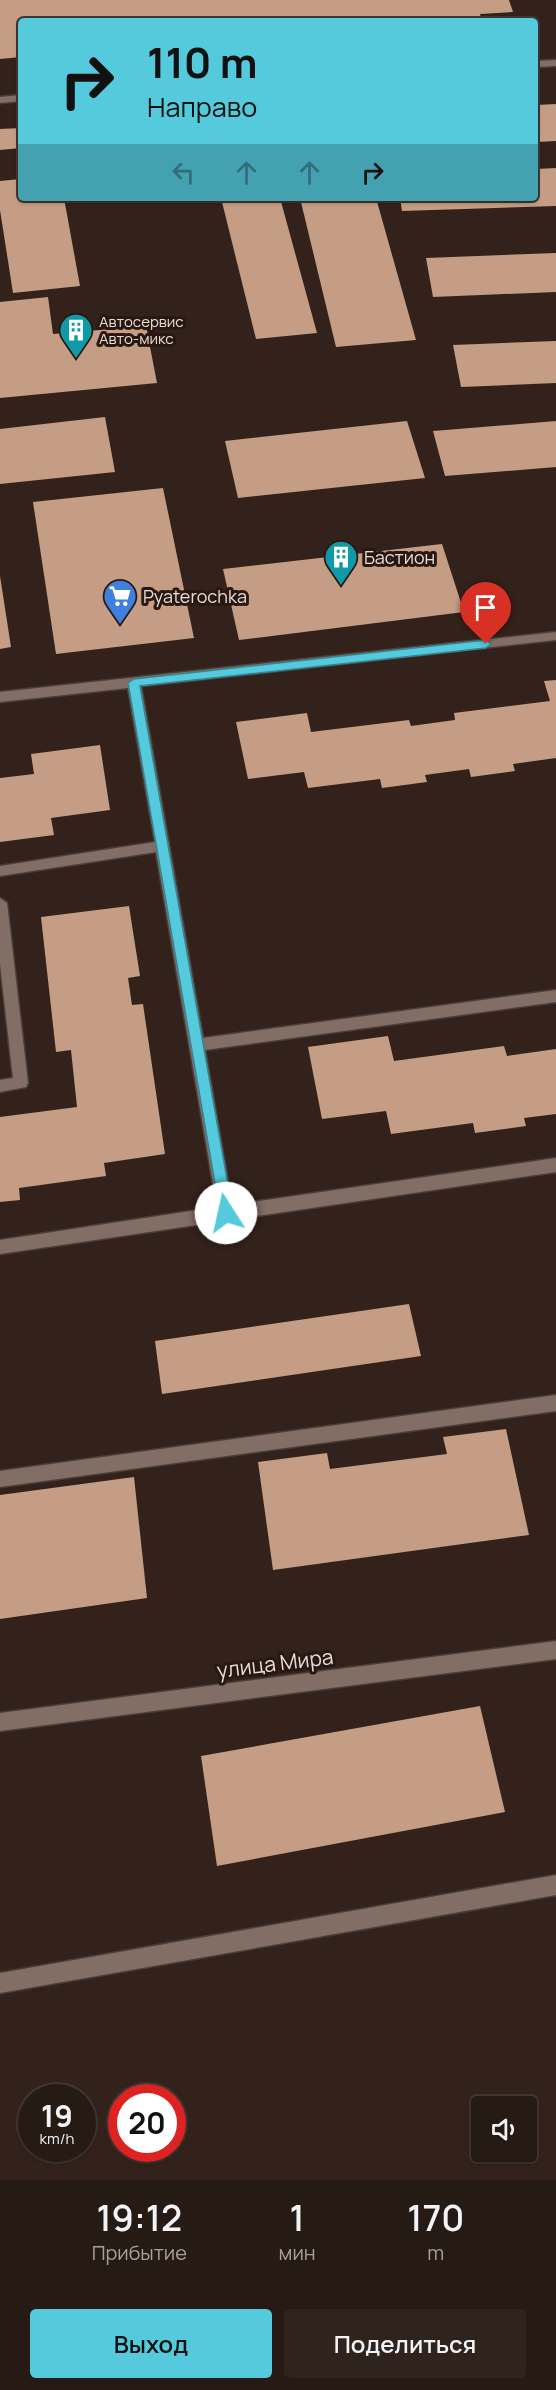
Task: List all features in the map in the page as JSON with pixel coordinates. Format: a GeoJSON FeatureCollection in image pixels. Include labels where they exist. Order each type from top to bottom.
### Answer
{"type":"FeatureCollection","features":[{"type":"Feature","properties":{"kind":"street"},"geometry":{"type":"LineString","coordinates":[[538,64],[556,63]]}},
{"type":"Feature","properties":{"kind":"street"},"geometry":{"type":"LineString","coordinates":[[0,100],[18,98]]}},
{"type":"Feature","properties":{"kind":"street"},"geometry":{"type":"LineString","coordinates":[[0,698],[556,636]]}},
{"type":"Feature","properties":{"kind":"street"},"geometry":{"type":"LineString","coordinates":[[134,683],[226,1213]]}},
{"type":"Feature","properties":{"kind":"street"},"geometry":{"type":"LineString","coordinates":[[0,871],[162,846]]}},
{"type":"Feature","properties":{"kind":"street"},"geometry":{"type":"LineString","coordinates":[[0,903],[21,1083],[0,1086]]}},
{"type":"Feature","properties":{"kind":"street"},"geometry":{"type":"LineString","coordinates":[[197,1045],[556,996]]}},
{"type":"Feature","properties":{"kind":"street"},"geometry":{"type":"LineString","coordinates":[[0,1247],[556,1165]]}},
{"type":"Feature","properties":{"kind":"street"},"geometry":{"type":"LineString","coordinates":[[0,1479],[556,1403]]}},
{"type":"Feature","properties":{"kind":"street","name":"улица Мира"},"geometry":{"type":"LineString","coordinates":[[0,1722],[556,1650]]}},
{"type":"Feature","properties":{"kind":"street"},"geometry":{"type":"LineString","coordinates":[[0,1983],[556,1885]]}},
{"type":"Feature","properties":{"kind":"building"},"geometry":{"type":"Polygon","coordinates":[[[0,0],[509,0],[513,12],[480,14],[481,18],[18,18],[18,57],[0,59],[0,0]]]}},
{"type":"Feature","properties":{"kind":"building"},"geometry":{"type":"Polygon","coordinates":[[[556,104],[556,141],[538,142],[538,105],[556,104]]]}},
{"type":"Feature","properties":{"kind":"building"},"geometry":{"type":"Polygon","coordinates":[[[18,128],[18,148],[0,150],[0,129],[18,128]]]}},
{"type":"Feature","properties":{"kind":"building"},"geometry":{"type":"Polygon","coordinates":[[[556,168],[556,206],[402,211],[400,201],[538,201],[538,169],[556,168]]]}},
{"type":"Feature","properties":{"kind":"building"},"geometry":{"type":"Polygon","coordinates":[[[18,179],[18,201],[65,201],[80,286],[13,293],[0,210],[0,181],[18,179]]]}},
{"type":"Feature","properties":{"kind":"building"},"geometry":{"type":"Polygon","coordinates":[[[222,201],[281,201],[317,333],[256,339],[222,201]]]}},
{"type":"Feature","properties":{"kind":"building"},"geometry":{"type":"Polygon","coordinates":[[[301,201],[377,201],[416,340],[336,347],[301,201]]]}},
{"type":"Feature","properties":{"kind":"building"},"geometry":{"type":"Polygon","coordinates":[[[556,253],[556,292],[433,297],[426,258],[556,253]]]}},
{"type":"Feature","properties":{"kind":"building","name":"Автосервис Авто-микс"},"geometry":{"type":"Polygon","coordinates":[[[48,297],[53,334],[146,326],[157,383],[0,398],[0,302],[48,297]]]}},
{"type":"Feature","properties":{"kind":"building"},"geometry":{"type":"Polygon","coordinates":[[[556,341],[556,383],[461,387],[453,345],[556,341]]]}},
{"type":"Feature","properties":{"kind":"building"},"geometry":{"type":"Polygon","coordinates":[[[105,417],[115,472],[0,484],[0,429],[105,417]]]}},
{"type":"Feature","properties":{"kind":"building"},"geometry":{"type":"Polygon","coordinates":[[[407,421],[425,478],[238,498],[225,441],[407,421]]]}},
{"type":"Feature","properties":{"kind":"building"},"geometry":{"type":"Polygon","coordinates":[[[556,421],[556,467],[445,476],[433,431],[556,421]]]}},
{"type":"Feature","properties":{"kind":"building"},"geometry":{"type":"Polygon","coordinates":[[[163,488],[194,638],[56,654],[33,502],[163,488]]]}},
{"type":"Feature","properties":{"kind":"building","name":"Бастион"},"geometry":{"type":"Polygon","coordinates":[[[442,544],[464,612],[239,640],[223,569],[442,544]]]}},
{"type":"Feature","properties":{"kind":"building"},"geometry":{"type":"Polygon","coordinates":[[[0,576],[11,647],[0,649],[0,576]]]}},
{"type":"Feature","properties":{"kind":"building"},"geometry":{"type":"Polygon","coordinates":[[[556,680],[556,758],[513,764],[515,771],[471,777],[469,769],[425,775],[427,782],[382,788],[380,779],[308,788],[304,772],[248,779],[236,722],[307,713],[311,732],[409,720],[411,726],[455,720],[454,713],[550,701],[544,681],[556,680]]]}},
{"type":"Feature","properties":{"kind":"building"},"geometry":{"type":"Polygon","coordinates":[[[100,745],[110,810],[51,818],[54,835],[0,842],[0,778],[34,774],[31,754],[100,745]]]}},
{"type":"Feature","properties":{"kind":"building"},"geometry":{"type":"Polygon","coordinates":[[[129,906],[140,976],[128,978],[132,1005],[143,1004],[165,1154],[104,1163],[106,1176],[19,1188],[20,1200],[0,1202],[0,1117],[77,1107],[71,1050],[56,1052],[41,917],[129,906]]]}},
{"type":"Feature","properties":{"kind":"building"},"geometry":{"type":"Polygon","coordinates":[[[388,1036],[394,1061],[504,1046],[507,1056],[556,1049],[556,1114],[524,1118],[526,1126],[475,1133],[473,1123],[391,1134],[386,1111],[322,1119],[308,1047],[388,1036]]]}},
{"type":"Feature","properties":{"kind":"building"},"geometry":{"type":"Polygon","coordinates":[[[409,1304],[421,1356],[162,1394],[155,1341],[409,1304]]]}},
{"type":"Feature","properties":{"kind":"building"},"geometry":{"type":"Polygon","coordinates":[[[506,1429],[529,1535],[273,1570],[258,1462],[327,1453],[330,1469],[447,1454],[443,1437],[506,1429]]]}},
{"type":"Feature","properties":{"kind":"building"},"geometry":{"type":"Polygon","coordinates":[[[134,1477],[147,1598],[0,1619],[0,1495],[134,1477]]]}},
{"type":"Feature","properties":{"kind":"building"},"geometry":{"type":"Polygon","coordinates":[[[480,1706],[505,1812],[217,1866],[201,1756],[480,1706]]]}},
{"type":"Feature","properties":{"kind":"place","name":"Автосервис Авто-микс"},"geometry":{"type":"Point","coordinates":[76,359]}},
{"type":"Feature","properties":{"kind":"place","name":"Бастион"},"geometry":{"type":"Point","coordinates":[341,586]}},
{"type":"Feature","properties":{"kind":"place","name":"Pyaterochka"},"geometry":{"type":"Point","coordinates":[120,625]}},
{"type":"Feature","properties":{"kind":"route"},"geometry":{"type":"LineString","coordinates":[[226,1213],[134,683],[486,644]]}}]}
